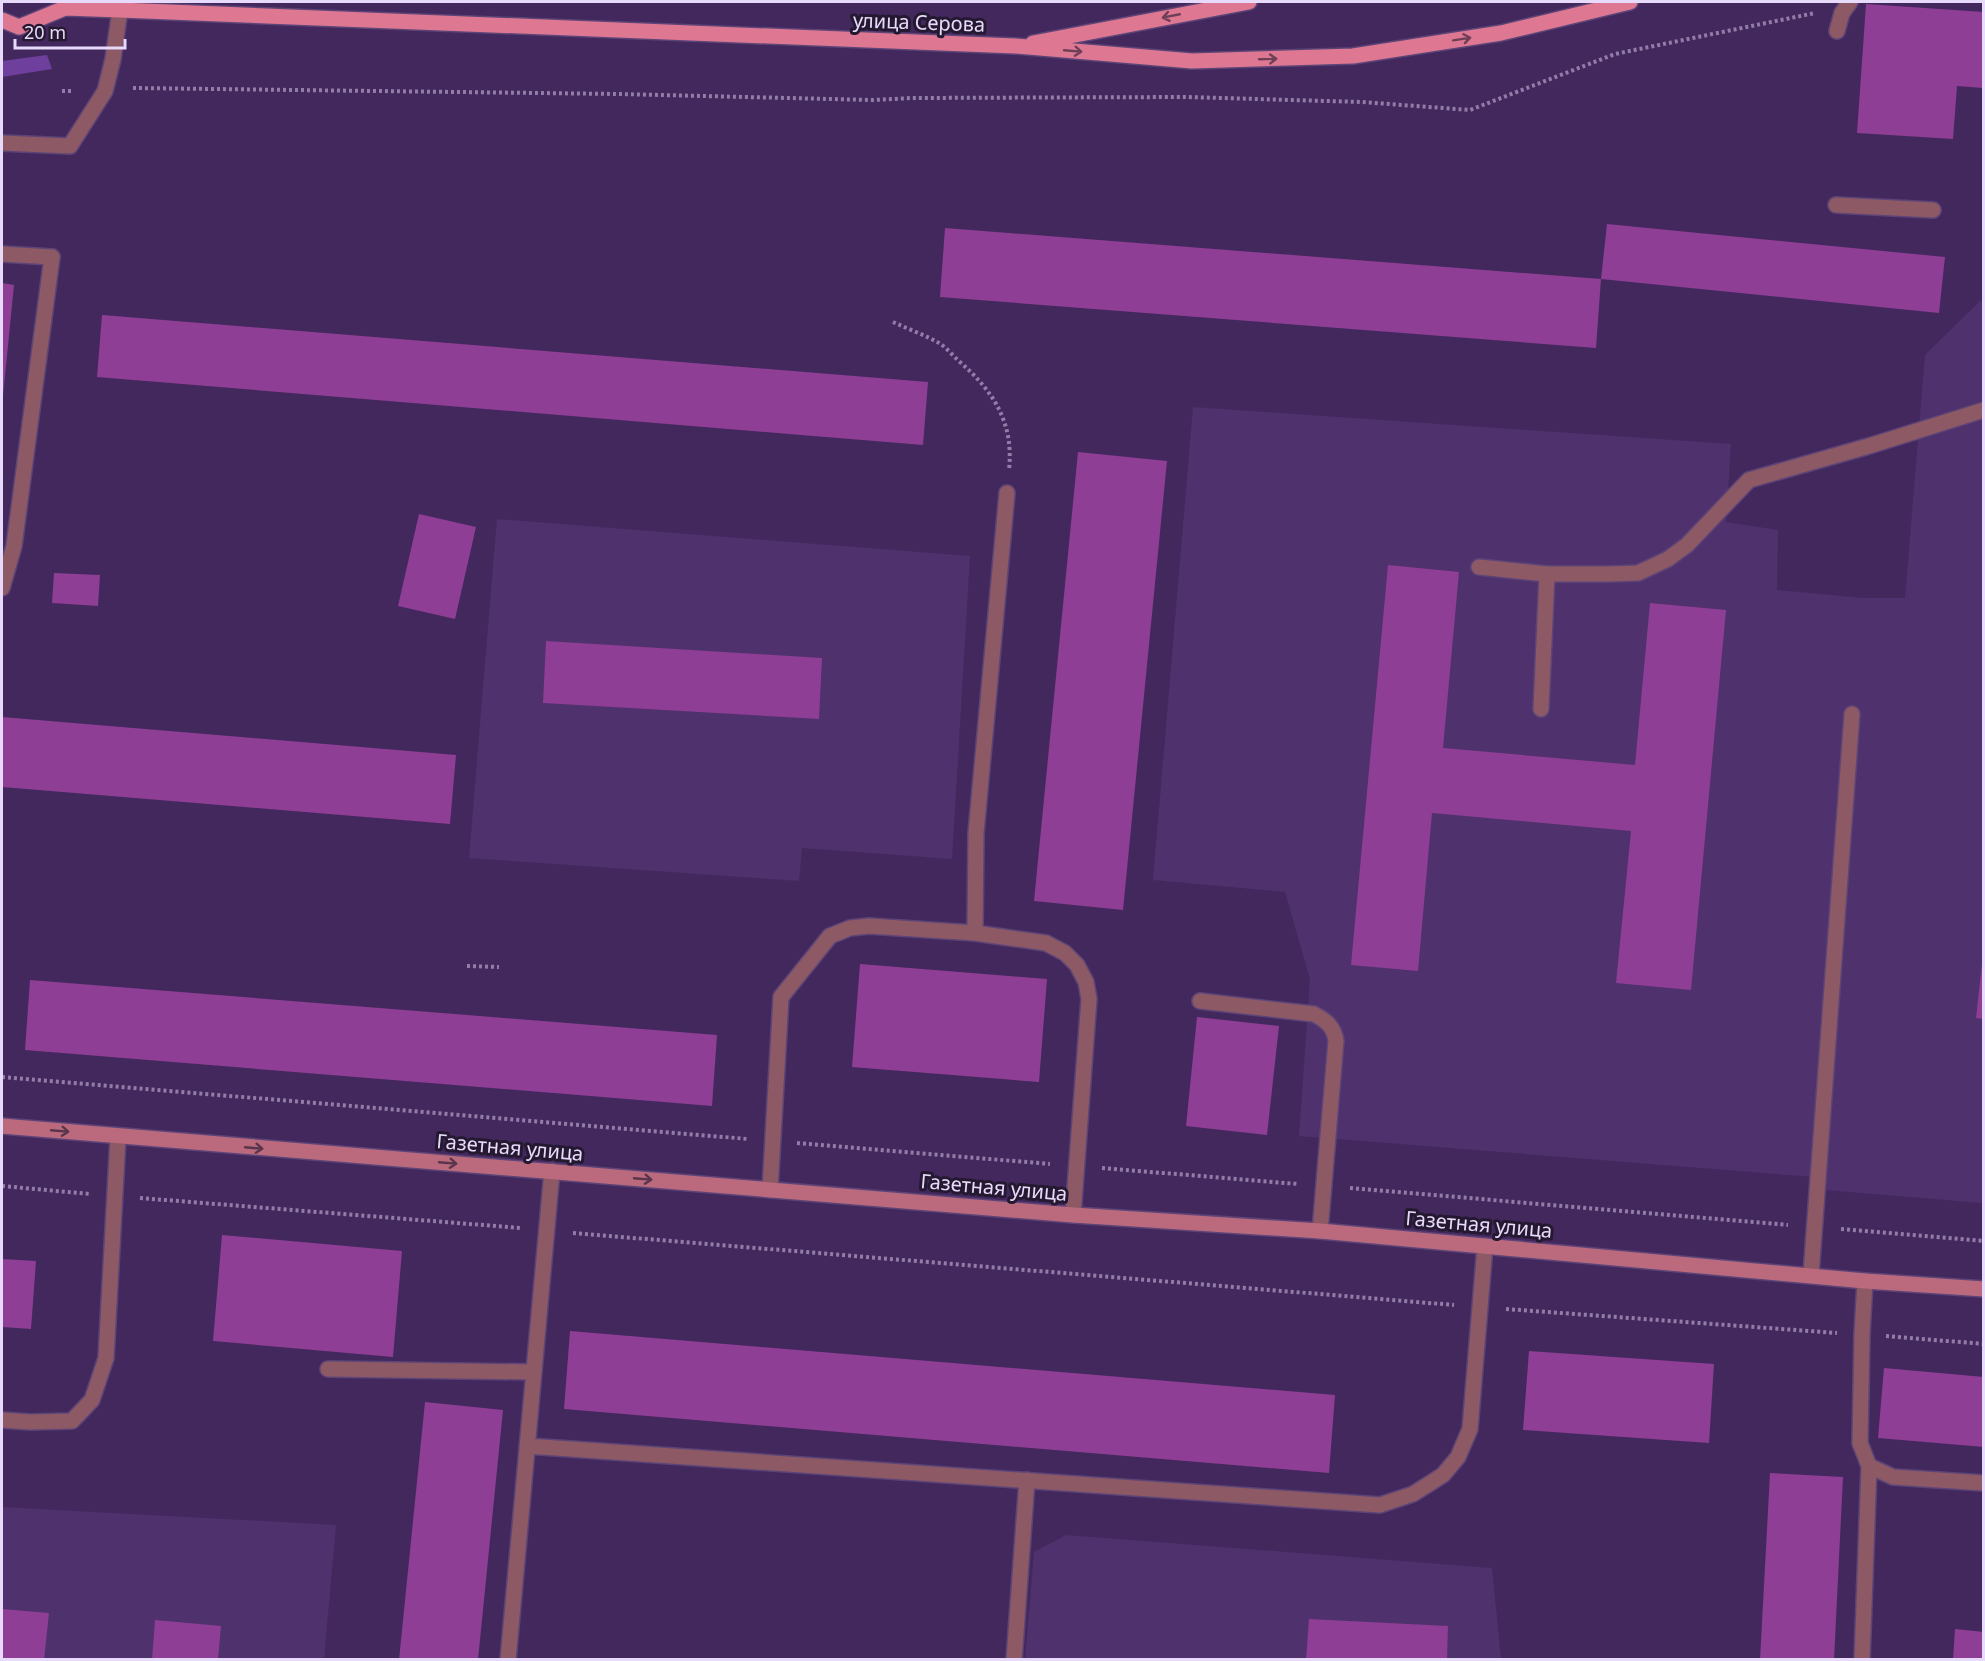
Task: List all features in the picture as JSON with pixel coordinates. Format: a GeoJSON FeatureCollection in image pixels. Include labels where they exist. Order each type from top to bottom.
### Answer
{"type":"FeatureCollection","features":[{"type":"Feature","properties":{"kind":"main road","name":"улица Серова"},"geometry":{"type":"LineString","coordinates":[[1015,46],[1249,2]]}},
{"type":"Feature","properties":{"kind":"main road","name":"улица Серова"},"geometry":{"type":"LineString","coordinates":[[2,32],[19,27],[60,5],[120,10],[1015,46],[1192,61],[1353,56],[1502,33],[1630,2]]}},
{"type":"Feature","properties":{"kind":"main road"},"geometry":{"type":"LineString","coordinates":[[2,20],[19,27]]}},
{"type":"Feature","properties":{"kind":"main road","name":"Газетная улица"},"geometry":{"type":"LineString","coordinates":[[2,1126],[1073,1215],[1320,1231],[1865,1281],[1983,1289]]}},
{"type":"Feature","properties":{"kind":"street"},"geometry":{"type":"LineString","coordinates":[[1837,31],[1842,14],[1850,2]]}},
{"type":"Feature","properties":{"kind":"street"},"geometry":{"type":"LineString","coordinates":[[2,143],[70,146],[105,91],[113,59],[120,10]]}},
{"type":"Feature","properties":{"kind":"street"},"geometry":{"type":"LineString","coordinates":[[1836,205],[1933,210]]}},
{"type":"Feature","properties":{"kind":"street"},"geometry":{"type":"LineString","coordinates":[[2,254],[52,257],[14,546],[2,588]]}},
{"type":"Feature","properties":{"kind":"street"},"geometry":{"type":"LineString","coordinates":[[1479,567],[1547,574],[1638,573],[1668,559],[1687,545],[1749,480],[1869,446],[1983,410]]}},
{"type":"Feature","properties":{"kind":"street"},"geometry":{"type":"LineString","coordinates":[[975,933],[976,833],[1007,493]]}},
{"type":"Feature","properties":{"kind":"street"},"geometry":{"type":"LineString","coordinates":[[1541,709],[1547,574]]}},
{"type":"Feature","properties":{"kind":"street"},"geometry":{"type":"LineString","coordinates":[[1811,1275],[1852,714]]}},
{"type":"Feature","properties":{"kind":"street"},"geometry":{"type":"LineString","coordinates":[[770,1190],[781,997],[830,936],[850,928],[869,926],[975,933],[1046,943],[1065,953],[1077,965],[1086,982],[1089,999],[1073,1215]]}},
{"type":"Feature","properties":{"kind":"street"},"geometry":{"type":"LineString","coordinates":[[1200,1001],[1314,1014],[1327,1021],[1335,1032],[1320,1231]]}},
{"type":"Feature","properties":{"kind":"street"},"geometry":{"type":"LineString","coordinates":[[2,1420],[72,1421],[92,1400],[106,1358],[118,1137]]}},
{"type":"Feature","properties":{"kind":"street"},"geometry":{"type":"LineString","coordinates":[[508,1659],[552,1171]]}},
{"type":"Feature","properties":{"kind":"street"},"geometry":{"type":"LineString","coordinates":[[527,1446],[1380,1505],[1413,1494],[1443,1474],[1458,1457],[1470,1429],[1485,1245]]}},
{"type":"Feature","properties":{"kind":"street"},"geometry":{"type":"LineString","coordinates":[[1862,1659],[1869,1466],[1860,1443],[1865,1281]]}},
{"type":"Feature","properties":{"kind":"street"},"geometry":{"type":"LineString","coordinates":[[328,1369],[534,1372]]}},
{"type":"Feature","properties":{"kind":"street"},"geometry":{"type":"LineString","coordinates":[[1869,1466],[1893,1477],[1983,1483]]}},
{"type":"Feature","properties":{"kind":"street"},"geometry":{"type":"LineString","coordinates":[[1014,1659],[1027,1480]]}},
{"type":"Feature","properties":{"kind":"path"},"geometry":{"type":"LineString","coordinates":[[105,91],[134,88],[629,94],[873,100],[1186,97],[1362,102],[1470,110],[1615,54],[1816,12]]}},
{"type":"Feature","properties":{"kind":"path"},"geometry":{"type":"LineString","coordinates":[[893,322],[940,344],[977,376],[996,401],[1005,422],[1011,453],[1007,493]]}},
{"type":"Feature","properties":{"kind":"path"},"geometry":{"type":"LineString","coordinates":[[467,966],[499,967]]}},
{"type":"Feature","properties":{"kind":"path"},"geometry":{"type":"LineString","coordinates":[[2,1077],[1983,1241]]}},
{"type":"Feature","properties":{"kind":"path"},"geometry":{"type":"LineString","coordinates":[[2,1186],[1480,1307],[1983,1344]]}},
{"type":"Feature","properties":{"kind":"shaded area"},"geometry":{"type":"Polygon","coordinates":[[[47,55],[52,69],[2,77],[2,61],[47,55]]]}},
{"type":"Feature","properties":{"kind":"shaded area"},"geometry":{"type":"Polygon","coordinates":[[[1980,301],[1983,301],[1983,1203],[1813,1189],[1814,1177],[1299,1136],[1310,979],[1285,892],[1153,880],[1193,407],[1731,444],[1726,522],[1778,530],[1777,590],[1862,598],[1905,598],[1925,355],[1980,301]]]}},
{"type":"Feature","properties":{"kind":"shaded area"},"geometry":{"type":"Polygon","coordinates":[[[497,519],[970,556],[952,859],[802,848],[799,881],[469,858],[497,519]]]}},
{"type":"Feature","properties":{"kind":"shaded area"},"geometry":{"type":"Polygon","coordinates":[[[2,1507],[336,1525],[324,1659],[2,1659],[2,1507]]]}},
{"type":"Feature","properties":{"kind":"shaded area"},"geometry":{"type":"Polygon","coordinates":[[[1066,1535],[1492,1568],[1501,1659],[1025,1660],[1034,1552],[1066,1535]]]}},
{"type":"Feature","properties":{"kind":"building"},"geometry":{"type":"Polygon","coordinates":[[[1866,4],[1984,12],[1983,88],[1957,86],[1953,139],[1857,133],[1866,4]]]}},
{"type":"Feature","properties":{"kind":"building"},"geometry":{"type":"Polygon","coordinates":[[[1607,224],[1945,257],[1939,313],[1601,279],[1607,224]]]}},
{"type":"Feature","properties":{"kind":"building"},"geometry":{"type":"Polygon","coordinates":[[[945,228],[1601,279],[1596,348],[940,297],[945,228]]]}},
{"type":"Feature","properties":{"kind":"building"},"geometry":{"type":"Polygon","coordinates":[[[2,283],[14,285],[3,396],[2,396],[2,283]]]}},
{"type":"Feature","properties":{"kind":"building"},"geometry":{"type":"Polygon","coordinates":[[[102,315],[928,382],[923,445],[97,377],[102,315]]]}},
{"type":"Feature","properties":{"kind":"building"},"geometry":{"type":"Polygon","coordinates":[[[1078,452],[1167,461],[1123,910],[1034,901],[1078,452]]]}},
{"type":"Feature","properties":{"kind":"building"},"geometry":{"type":"Polygon","coordinates":[[[419,514],[476,527],[455,619],[398,606],[419,514]]]}},
{"type":"Feature","properties":{"kind":"building"},"geometry":{"type":"Polygon","coordinates":[[[1388,565],[1459,572],[1443,748],[1635,765],[1650,603],[1726,610],[1691,990],[1616,983],[1631,831],[1432,813],[1418,971],[1351,965],[1388,565]]]}},
{"type":"Feature","properties":{"kind":"building"},"geometry":{"type":"Polygon","coordinates":[[[54,573],[100,575],[98,606],[52,603],[54,573]]]}},
{"type":"Feature","properties":{"kind":"building"},"geometry":{"type":"Polygon","coordinates":[[[546,641],[822,658],[819,719],[543,703],[546,641]]]}},
{"type":"Feature","properties":{"kind":"building"},"geometry":{"type":"Polygon","coordinates":[[[2,717],[456,755],[450,824],[2,787],[2,717]]]}},
{"type":"Feature","properties":{"kind":"building"},"geometry":{"type":"Polygon","coordinates":[[[860,964],[1047,979],[1039,1082],[852,1067],[860,964]]]}},
{"type":"Feature","properties":{"kind":"building"},"geometry":{"type":"Polygon","coordinates":[[[1982,964],[1984,965],[1984,1019],[1976,1018],[1982,964]]]}},
{"type":"Feature","properties":{"kind":"building"},"geometry":{"type":"Polygon","coordinates":[[[30,980],[717,1035],[712,1106],[25,1050],[30,980]]]}},
{"type":"Feature","properties":{"kind":"building"},"geometry":{"type":"Polygon","coordinates":[[[1197,1017],[1279,1026],[1267,1135],[1186,1126],[1197,1017]]]}},
{"type":"Feature","properties":{"kind":"building"},"geometry":{"type":"Polygon","coordinates":[[[222,1235],[402,1251],[393,1357],[213,1341],[222,1235]]]}},
{"type":"Feature","properties":{"kind":"building"},"geometry":{"type":"Polygon","coordinates":[[[2,1259],[36,1261],[31,1329],[2,1327],[2,1259]]]}},
{"type":"Feature","properties":{"kind":"building"},"geometry":{"type":"Polygon","coordinates":[[[570,1331],[1335,1395],[1329,1473],[564,1409],[570,1331]]]}},
{"type":"Feature","properties":{"kind":"building"},"geometry":{"type":"Polygon","coordinates":[[[1529,1351],[1714,1364],[1709,1443],[1523,1430],[1529,1351]]]}},
{"type":"Feature","properties":{"kind":"building"},"geometry":{"type":"Polygon","coordinates":[[[1884,1368],[1984,1377],[1984,1447],[1878,1438],[1884,1368]]]}},
{"type":"Feature","properties":{"kind":"building"},"geometry":{"type":"Polygon","coordinates":[[[425,1402],[503,1410],[478,1660],[399,1660],[425,1402]]]}},
{"type":"Feature","properties":{"kind":"building"},"geometry":{"type":"Polygon","coordinates":[[[1770,1473],[1843,1477],[1834,1660],[1760,1660],[1770,1473]]]}},
{"type":"Feature","properties":{"kind":"building"},"geometry":{"type":"Polygon","coordinates":[[[2,1609],[49,1613],[44,1660],[2,1660],[2,1609]]]}},
{"type":"Feature","properties":{"kind":"building"},"geometry":{"type":"Polygon","coordinates":[[[1309,1619],[1448,1626],[1447,1660],[1306,1660],[1309,1619]]]}},
{"type":"Feature","properties":{"kind":"building"},"geometry":{"type":"Polygon","coordinates":[[[155,1620],[221,1626],[218,1660],[152,1660],[155,1620]]]}},
{"type":"Feature","properties":{"kind":"building"},"geometry":{"type":"Polygon","coordinates":[[[1955,1629],[1984,1632],[1984,1660],[1953,1660],[1955,1629]]]}}]}
